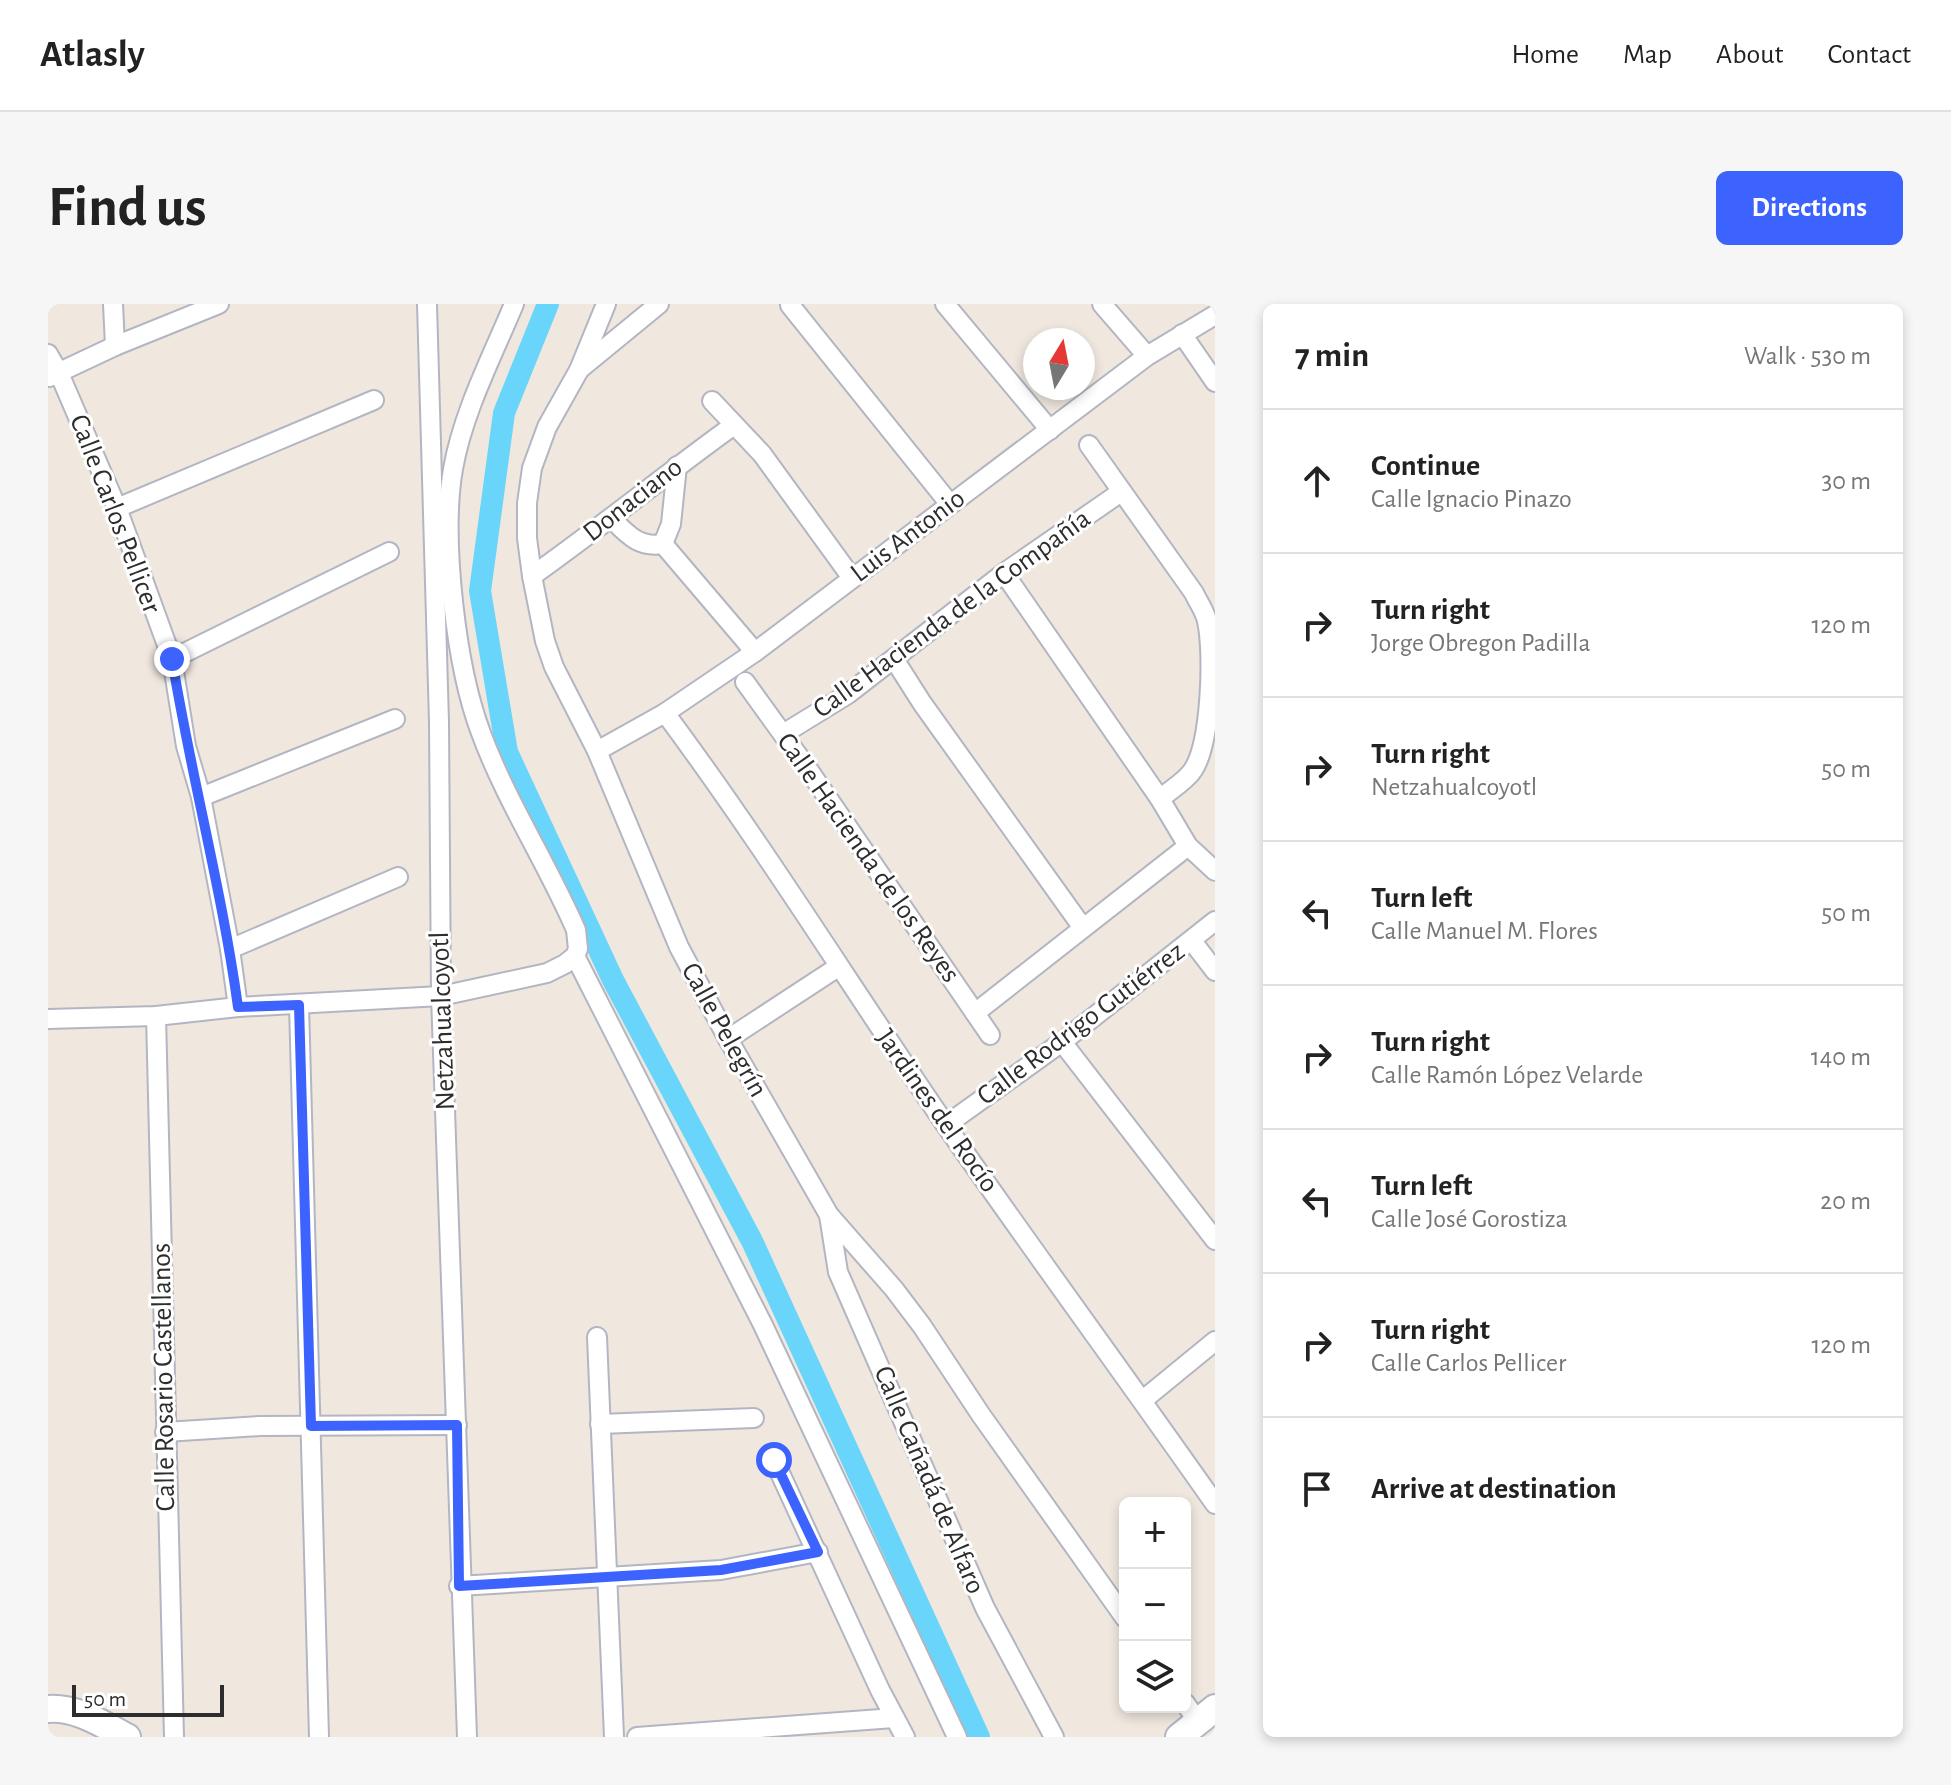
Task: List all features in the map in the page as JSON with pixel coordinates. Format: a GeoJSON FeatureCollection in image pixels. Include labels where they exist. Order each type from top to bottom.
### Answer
{"type":"FeatureCollection","features":[{"type":"Feature","properties":{"kind":"street"},"geometry":{"type":"LineString","coordinates":[[113,304],[115,346]]}},
{"type":"Feature","properties":{"kind":"street"},"geometry":{"type":"LineString","coordinates":[[54,375],[115,346],[219,304]]}},
{"type":"Feature","properties":{"kind":"street","name":"Netzahualcoyotl"},"geometry":{"type":"LineString","coordinates":[[427,304],[439,722],[441,996],[457,1425],[459,1586],[467,1737]]}},
{"type":"Feature","properties":{"kind":"street"},"geometry":{"type":"LineString","coordinates":[[514,304],[477,394],[453,468],[450,501],[452,578],[465,683],[473,711],[495,766],[576,930],[575,956],[763,1325],[957,1737]]}},
{"type":"Feature","properties":{"kind":"street"},"geometry":{"type":"LineString","coordinates":[[579,370],[606,304]]}},
{"type":"Feature","properties":{"kind":"street"},"geometry":{"type":"LineString","coordinates":[[579,370],[659,304]]}},
{"type":"Feature","properties":{"kind":"street"},"geometry":{"type":"LineString","coordinates":[[945,304],[1050,430]]}},
{"type":"Feature","properties":{"kind":"street"},"geometry":{"type":"LineString","coordinates":[[1102,304],[1147,356]]}},
{"type":"Feature","properties":{"kind":"street"},"geometry":{"type":"LineString","coordinates":[[790,305],[949,503]]}},
{"type":"Feature","properties":{"kind":"street","name":"Luis Antonio"},"geometry":{"type":"LineString","coordinates":[[597,751],[665,713],[755,652],[1147,356],[1215,315]]}},
{"type":"Feature","properties":{"kind":"street"},"geometry":{"type":"LineString","coordinates":[[1182,334],[1215,382]]}},
{"type":"Feature","properties":{"kind":"street","name":"Calle Carlos Pellicer"},"geometry":{"type":"LineString","coordinates":[[48,354],[54,375],[117,508],[172,659],[186,746],[201,797],[230,949],[238,1007]]}},
{"type":"Feature","properties":{"kind":"street","name":"Calle Pelegrín"},"geometry":{"type":"LineString","coordinates":[[579,370],[547,427],[532,468],[527,515],[532,576],[545,641],[554,667],[597,751],[679,947],[829,1215],[922,1326],[1119,1610]]}},
{"type":"Feature","properties":{"kind":"street"},"geometry":{"type":"LineString","coordinates":[[117,508],[374,400]]}},
{"type":"Feature","properties":{"kind":"street"},"geometry":{"type":"LineString","coordinates":[[712,401],[762,454],[852,578]]}},
{"type":"Feature","properties":{"kind":"street","name":"Donaciano"},"geometry":{"type":"LineString","coordinates":[[532,576],[734,425]]}},
{"type":"Feature","properties":{"kind":"street"},"geometry":{"type":"LineString","coordinates":[[1089,445],[1194,593],[1206,616],[1209,631],[1209,701],[1202,750],[1193,771],[1160,799]]}},
{"type":"Feature","properties":{"kind":"street"},"geometry":{"type":"LineString","coordinates":[[663,544],[671,524],[677,466]]}},
{"type":"Feature","properties":{"kind":"street","name":"Calle Hacienda de la Compañía"},"geometry":{"type":"LineString","coordinates":[[783,734],[848,694],[1004,573],[1121,492]]}},
{"type":"Feature","properties":{"kind":"street"},"geometry":{"type":"LineString","coordinates":[[612,519],[638,543],[663,544]]}},
{"type":"Feature","properties":{"kind":"street"},"geometry":{"type":"LineString","coordinates":[[663,544],[755,652]]}},
{"type":"Feature","properties":{"kind":"street"},"geometry":{"type":"LineString","coordinates":[[172,659],[389,552]]}},
{"type":"Feature","properties":{"kind":"street"},"geometry":{"type":"LineString","coordinates":[[1004,573],[1160,799],[1188,846],[1215,871]]}},
{"type":"Feature","properties":{"kind":"street"},"geometry":{"type":"LineString","coordinates":[[894,659],[1083,928]]}},
{"type":"Feature","properties":{"kind":"street","name":"Calle Hacienda de los Reyes"},"geometry":{"type":"LineString","coordinates":[[745,682],[990,1035]]}},
{"type":"Feature","properties":{"kind":"street","name":"Jardines del Rocío"},"geometry":{"type":"LineString","coordinates":[[665,713],[790,889],[838,967],[946,1125],[1215,1504]]}},
{"type":"Feature","properties":{"kind":"street"},"geometry":{"type":"LineString","coordinates":[[201,797],[395,719]]}},
{"type":"Feature","properties":{"kind":"street"},"geometry":{"type":"LineString","coordinates":[[975,1013],[1188,846]]}},
{"type":"Feature","properties":{"kind":"street"},"geometry":{"type":"LineString","coordinates":[[230,949],[398,877]]}},
{"type":"Feature","properties":{"kind":"street","name":"Calle Rodrigo Gutiérrez"},"geometry":{"type":"LineString","coordinates":[[946,1125],[1062,1042],[1215,921]]}},
{"type":"Feature","properties":{"kind":"street"},"geometry":{"type":"LineString","coordinates":[[1192,941],[1215,971]]}},
{"type":"Feature","properties":{"kind":"street"},"geometry":{"type":"LineString","coordinates":[[48,1019],[156,1016],[238,1007],[441,996],[547,973],[575,956]]}},
{"type":"Feature","properties":{"kind":"street"},"geometry":{"type":"LineString","coordinates":[[728,1039],[838,967]]}},
{"type":"Feature","properties":{"kind":"street"},"geometry":{"type":"LineString","coordinates":[[299,1005],[319,1737]]}},
{"type":"Feature","properties":{"kind":"street","name":"Calle Rosario Castellanos"},"geometry":{"type":"LineString","coordinates":[[156,1016],[174,1737]]}},
{"type":"Feature","properties":{"kind":"street"},"geometry":{"type":"LineString","coordinates":[[1062,1042],[1215,1240]]}},
{"type":"Feature","properties":{"kind":"street","name":"Calle Cañadá de Alfaro"},"geometry":{"type":"LineString","coordinates":[[829,1215],[838,1272],[985,1608],[1054,1737]]}},
{"type":"Feature","properties":{"kind":"street"},"geometry":{"type":"LineString","coordinates":[[597,1337],[614,1737]]}},
{"type":"Feature","properties":{"kind":"street"},"geometry":{"type":"LineString","coordinates":[[1143,1400],[1215,1341]]}},
{"type":"Feature","properties":{"kind":"street"},"geometry":{"type":"LineString","coordinates":[[600,1424],[754,1418]]}},
{"type":"Feature","properties":{"kind":"street"},"geometry":{"type":"LineString","coordinates":[[165,1432],[260,1426],[457,1425]]}},
{"type":"Feature","properties":{"kind":"street"},"geometry":{"type":"LineString","coordinates":[[774,1460],[905,1737]]}},
{"type":"Feature","properties":{"kind":"street"},"geometry":{"type":"LineString","coordinates":[[459,1586],[721,1570],[818,1552]]}},
{"type":"Feature","properties":{"kind":"street"},"geometry":{"type":"LineString","coordinates":[[48,1709],[61,1708],[83,1714],[127,1737]]}},
{"type":"Feature","properties":{"kind":"street"},"geometry":{"type":"LineString","coordinates":[[637,1737],[894,1718]]}},
{"type":"Feature","properties":{"kind":"waterway"},"geometry":{"type":"LineString","coordinates":[[548,304],[504,413],[480,591],[507,752],[613,980],[752,1241],[979,1737]]}},
{"type":"Feature","properties":{"kind":"route"},"geometry":{"type":"LineString","coordinates":[[172,659],[186,746],[201,797],[230,949],[238,1007],[299,1005],[311,1426],[457,1425],[459,1586],[721,1570],[818,1552],[774,1460]]}}]}
